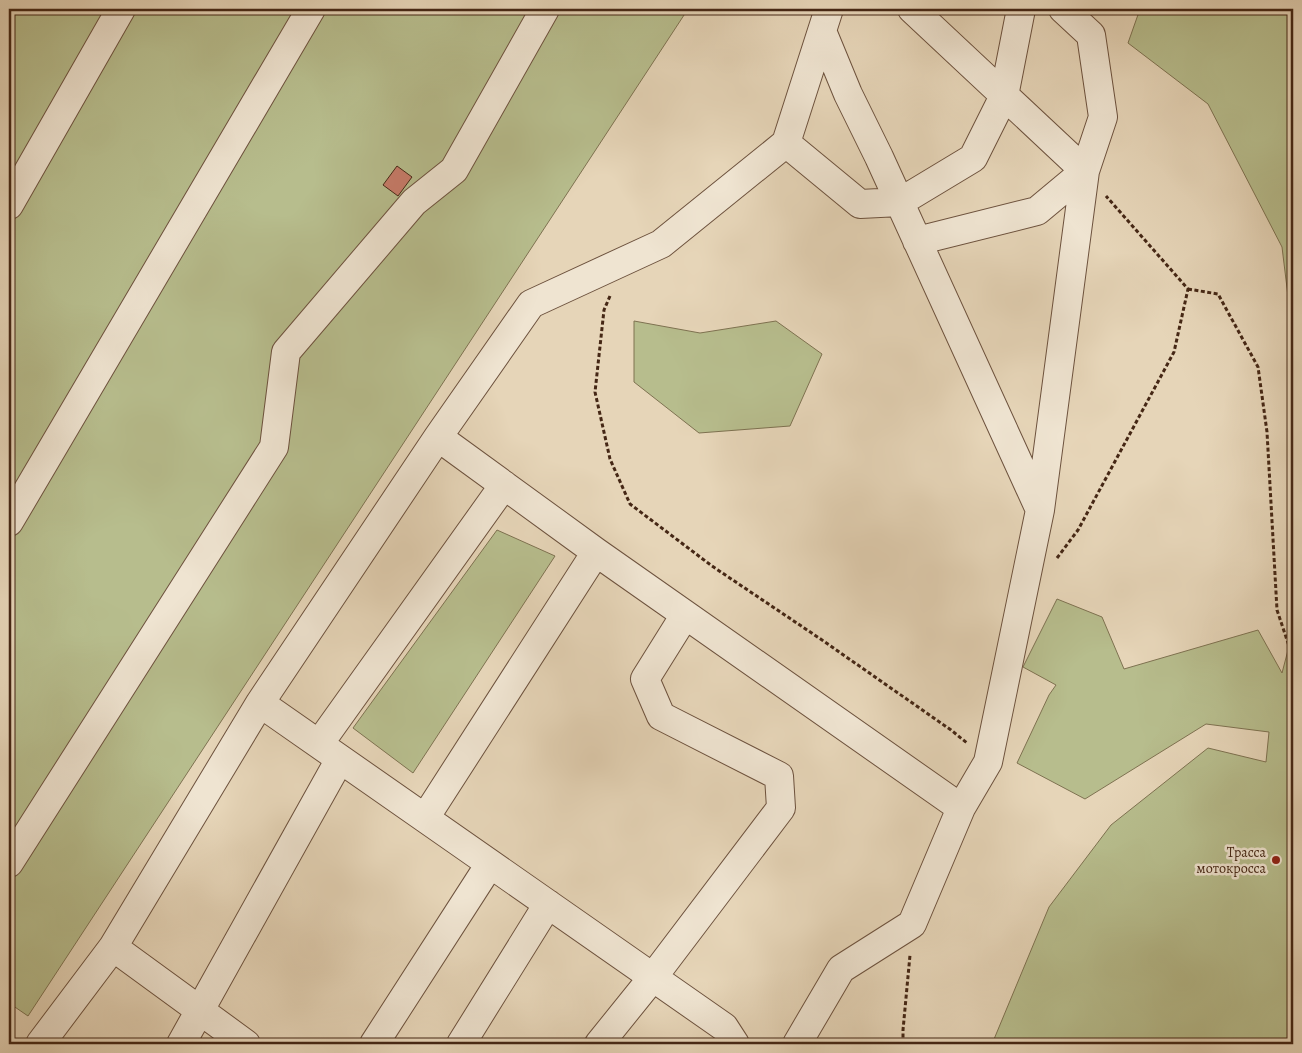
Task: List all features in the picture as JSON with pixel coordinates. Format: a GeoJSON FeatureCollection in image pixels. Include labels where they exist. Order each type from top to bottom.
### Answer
{"type":"FeatureCollection","features":[{"type":"Feature","properties":{"kind":"lane"},"geometry":{"type":"LineString","coordinates":[[9,205],[121,9]]}},
{"type":"Feature","properties":{"kind":"lane"},"geometry":{"type":"LineString","coordinates":[[9,522],[311,9]]}},
{"type":"Feature","properties":{"kind":"lane"},"geometry":{"type":"LineString","coordinates":[[9,862],[274,447],[286,352],[414,202],[454,170],[545,9]]}},
{"type":"Feature","properties":{"kind":"lane"},"geometry":{"type":"LineString","coordinates":[[912,9],[1085,171]]}},
{"type":"Feature","properties":{"kind":"lane"},"geometry":{"type":"LineString","coordinates":[[786,143],[860,204],[900,202],[973,158],[1004,96],[1022,9]]}},
{"type":"Feature","properties":{"kind":"lane"},"geometry":{"type":"LineString","coordinates":[[797,1044],[841,969],[912,924],[961,808],[988,762],[1040,510],[1085,171],[1103,117],[1091,35],[1063,9]]}},
{"type":"Feature","properties":{"kind":"lane"},"geometry":{"type":"LineString","coordinates":[[825,20],[848,94],[900,202],[1040,510]]}},
{"type":"Feature","properties":{"kind":"lane"},"geometry":{"type":"LineString","coordinates":[[40,1044],[113,947],[260,703],[438,437],[531,304],[661,244],[786,143],[825,20]]}},
{"type":"Feature","properties":{"kind":"lane"},"geometry":{"type":"LineString","coordinates":[[917,241],[1037,210],[1085,171]]}},
{"type":"Feature","properties":{"kind":"lane"},"geometry":{"type":"LineString","coordinates":[[438,437],[596,552],[961,808]]}},
{"type":"Feature","properties":{"kind":"lane"},"geometry":{"type":"LineString","coordinates":[[181,1044],[330,751],[504,485]]}},
{"type":"Feature","properties":{"kind":"lane"},"geometry":{"type":"LineString","coordinates":[[425,818],[596,552]]}},
{"type":"Feature","properties":{"kind":"lane"},"geometry":{"type":"LineString","coordinates":[[599,1044],[653,978],[781,808],[779,776],[661,716],[645,679],[685,615]]}},
{"type":"Feature","properties":{"kind":"lane"},"geometry":{"type":"LineString","coordinates":[[260,703],[724,1027],[735,1044]]}},
{"type":"Feature","properties":{"kind":"lane"},"geometry":{"type":"LineString","coordinates":[[374,1044],[490,864]]}},
{"type":"Feature","properties":{"kind":"lane"},"geometry":{"type":"LineString","coordinates":[[461,1044],[548,904]]}},
{"type":"Feature","properties":{"kind":"lane"},"geometry":{"type":"LineString","coordinates":[[113,947],[246,1044]]}},
{"type":"Feature","properties":{"kind":"path"},"geometry":{"type":"LineString","coordinates":[[1085,171],[1188,289],[1218,294],[1258,367],[1267,432],[1277,610],[1293,658]]}},
{"type":"Feature","properties":{"kind":"path"},"geometry":{"type":"LineString","coordinates":[[623,261],[604,310],[595,392],[610,459],[630,504],[712,566],[951,730],[988,762]]}},
{"type":"Feature","properties":{"kind":"path"},"geometry":{"type":"LineString","coordinates":[[1055,560],[1078,530],[1174,352],[1188,289]]}},
{"type":"Feature","properties":{"kind":"path"},"geometry":{"type":"LineString","coordinates":[[903,1044],[912,924]]}},
{"type":"Feature","properties":{"kind":"green space"},"geometry":{"type":"Polygon","coordinates":[[[9,9],[688,9],[28,1016],[9,1003],[9,9]]]}},
{"type":"Feature","properties":{"kind":"green space"},"geometry":{"type":"Polygon","coordinates":[[[1140,9],[1293,9],[1293,337],[1282,247],[1208,104],[1128,43],[1140,9]]]}},
{"type":"Feature","properties":{"kind":"green space"},"geometry":{"type":"Polygon","coordinates":[[[634,321],[700,333],[776,321],[822,354],[790,426],[699,433],[634,382],[634,321]]]}},
{"type":"Feature","properties":{"kind":"green space"},"geometry":{"type":"Polygon","coordinates":[[[497,530],[555,556],[413,773],[353,728],[497,530]]]}},
{"type":"Feature","properties":{"kind":"green space"},"geometry":{"type":"Polygon","coordinates":[[[1057,599],[1102,617],[1124,669],[1258,630],[1282,673],[1293,631],[1293,1044],[992,1044],[1049,907],[1111,825],[1208,748],[1266,762],[1269,732],[1206,724],[1085,799],[1017,763],[1049,695],[1056,685],[1023,667],[1057,599]]]}},
{"type":"Feature","properties":{"kind":"building"},"geometry":{"type":"Polygon","coordinates":[[[397,166],[412,177],[398,196],[383,185],[397,166]]]}},
{"type":"Feature","properties":{"kind":"place","name":"Трасса мотокросса"},"geometry":{"type":"Point","coordinates":[1276,860]}}]}
